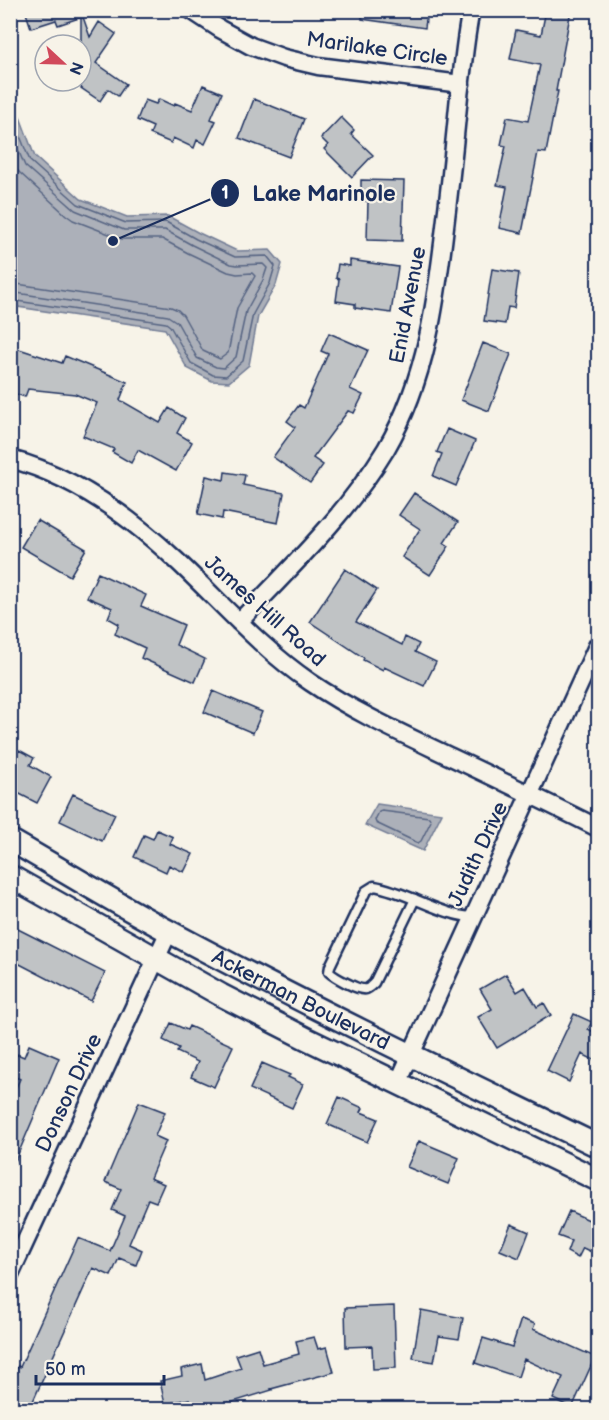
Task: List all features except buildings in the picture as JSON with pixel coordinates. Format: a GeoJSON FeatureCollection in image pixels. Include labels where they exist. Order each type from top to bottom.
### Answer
{"type":"FeatureCollection","features":[{"type":"Feature","properties":{"kind":"street","name":"Marilake Circle"},"geometry":{"type":"LineString","coordinates":[[191,10],[251,46],[284,58],[318,66],[461,84]]}},
{"type":"Feature","properties":{"kind":"street","name":"Enid Avenue"},"geometry":{"type":"LineString","coordinates":[[239,621],[334,522],[362,486],[386,448],[418,375],[432,323],[441,264],[471,10]]}},
{"type":"Feature","properties":{"kind":"street","name":"James Hill Road"},"geometry":{"type":"LineString","coordinates":[[10,459],[57,474],[134,524],[270,650],[308,681],[341,702],[410,738],[598,828]]}},
{"type":"Feature","properties":{"kind":"street","name":"Judith Drive"},"geometry":{"type":"LineString","coordinates":[[398,1083],[598,644]]}},
{"type":"Feature","properties":{"kind":"street","name":"Ackerman Boulevard"},"geometry":{"type":"LineString","coordinates":[[10,840],[169,931],[410,1055],[598,1146]]}},
{"type":"Feature","properties":{"kind":"street","name":"Ackerman Boulevard"},"geometry":{"type":"LineString","coordinates":[[10,876],[221,995],[598,1180]]}},
{"type":"Feature","properties":{"kind":"street","name":"Donson Drive"},"geometry":{"type":"LineString","coordinates":[[10,1275],[169,931]]}},
{"type":"Feature","properties":{"kind":"lane"},"geometry":{"type":"LineString","coordinates":[[415,898],[374,983],[362,990],[329,972],[366,891],[374,886],[391,889],[415,898],[453,914],[473,918]]}},
{"type":"Feature","properties":{"kind":"water"},"geometry":{"type":"Polygon","coordinates":[[[11,93],[35,157],[81,199],[127,217],[168,216],[237,251],[270,250],[282,264],[276,285],[258,316],[249,365],[229,382],[212,381],[187,368],[165,329],[11,306],[11,93]]]}},
{"type":"Feature","properties":{"kind":"water"},"geometry":{"type":"Polygon","coordinates":[[[377,804],[442,813],[423,851],[365,825],[377,804]]]}},
{"type":"Feature","properties":{"kind":"place","name":"Lake Marinole"},"geometry":{"type":"Point","coordinates":[113,241]}}]}
